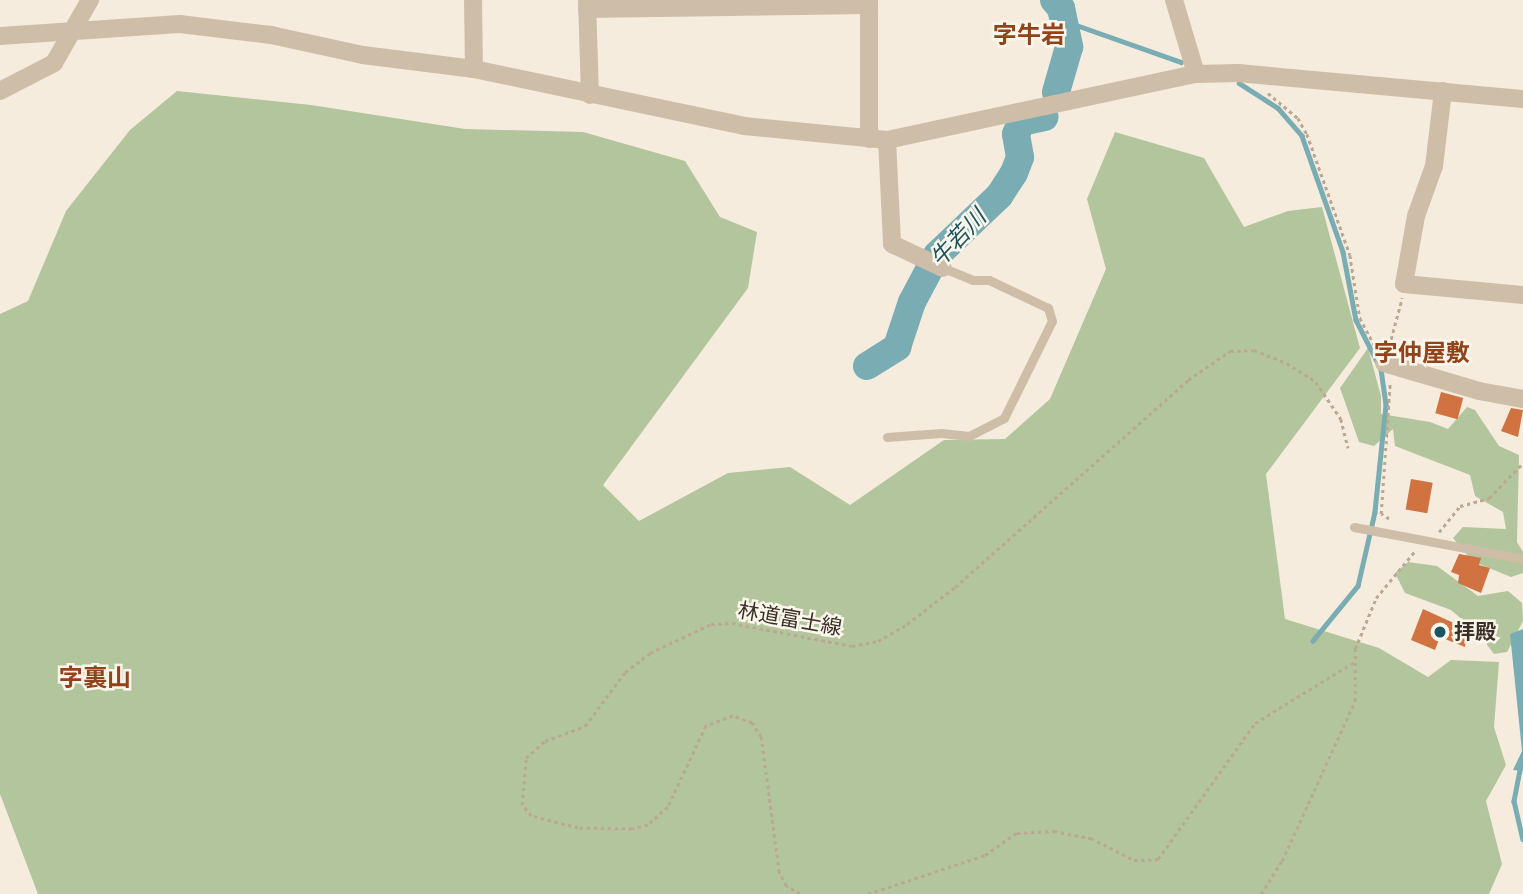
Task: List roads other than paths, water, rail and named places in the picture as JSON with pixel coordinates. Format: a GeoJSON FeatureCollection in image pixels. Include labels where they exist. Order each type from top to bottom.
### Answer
{"type":"FeatureCollection","features":[{"type":"Feature","properties":{"kind":"street"},"geometry":{"type":"LineString","coordinates":[[0,91],[54,63],[65,49],[70,30],[90,0]]}},
{"type":"Feature","properties":{"kind":"street"},"geometry":{"type":"LineString","coordinates":[[472,0],[474,69]]}},
{"type":"Feature","properties":{"kind":"street"},"geometry":{"type":"LineString","coordinates":[[1174,0],[1196,74]]}},
{"type":"Feature","properties":{"kind":"street"},"geometry":{"type":"LineString","coordinates":[[590,94],[587,4],[869,2],[878,140],[891,244],[943,268]]}},
{"type":"Feature","properties":{"kind":"street"},"geometry":{"type":"LineString","coordinates":[[0,36],[180,24],[474,69],[744,126],[878,140],[1196,74],[1260,75],[1523,99]]}},
{"type":"Feature","properties":{"kind":"street"},"geometry":{"type":"LineString","coordinates":[[1443,91],[1434,166],[1416,216],[1404,284],[1523,295]]}},
{"type":"Feature","properties":{"kind":"street"},"geometry":{"type":"LineString","coordinates":[[1384,363],[1479,391],[1523,399]]}},
{"type":"Feature","properties":{"kind":"lane"},"geometry":{"type":"LineString","coordinates":[[887,437],[941,433],[969,436],[1004,418],[1052,321],[1048,308],[1001,285],[943,268]]}},
{"type":"Feature","properties":{"kind":"lane"},"geometry":{"type":"LineString","coordinates":[[1359,528],[1523,559]]}},
{"type":"Feature","properties":{"kind":"water"},"geometry":{"type":"Polygon","coordinates":[[[1523,629],[1523,771],[1513,770],[1522,751],[1510,634],[1523,629]]]}},
{"type":"Feature","properties":{"kind":"waterway","name":"牛若川"},"geometry":{"type":"LineString","coordinates":[[1054,0],[1061,8],[1069,47],[1056,92]]}},
{"type":"Feature","properties":{"kind":"waterway"},"geometry":{"type":"LineString","coordinates":[[1065,21],[1181,62]]}},
{"type":"Feature","properties":{"kind":"waterway"},"geometry":{"type":"LineString","coordinates":[[1239,83],[1278,108],[1302,136],[1343,252],[1356,320],[1381,369],[1386,405],[1375,512],[1358,586],[1313,641]]}},
{"type":"Feature","properties":{"kind":"waterway","name":"牛若川"},"geometry":{"type":"LineString","coordinates":[[867,366],[897,347],[912,302],[937,255],[999,196],[1014,173],[1020,157],[1016,134],[1021,122],[1044,117]]}},
{"type":"Feature","properties":{"kind":"waterway"},"geometry":{"type":"LineString","coordinates":[[1520,770],[1514,801],[1523,839]]}},
{"type":"Feature","properties":{"kind":"place","name":"拝殿"},"geometry":{"type":"Point","coordinates":[1440,632]}},
{"type":"Feature","properties":{"kind":"district","name":"字牛岩"},"geometry":{"type":"Point","coordinates":[1029,35]}},
{"type":"Feature","properties":{"kind":"district","name":"字仲屋敷"},"geometry":{"type":"Point","coordinates":[1422,353]}},
{"type":"Feature","properties":{"kind":"district","name":"字裏山"},"geometry":{"type":"Point","coordinates":[95,678]}}]}
